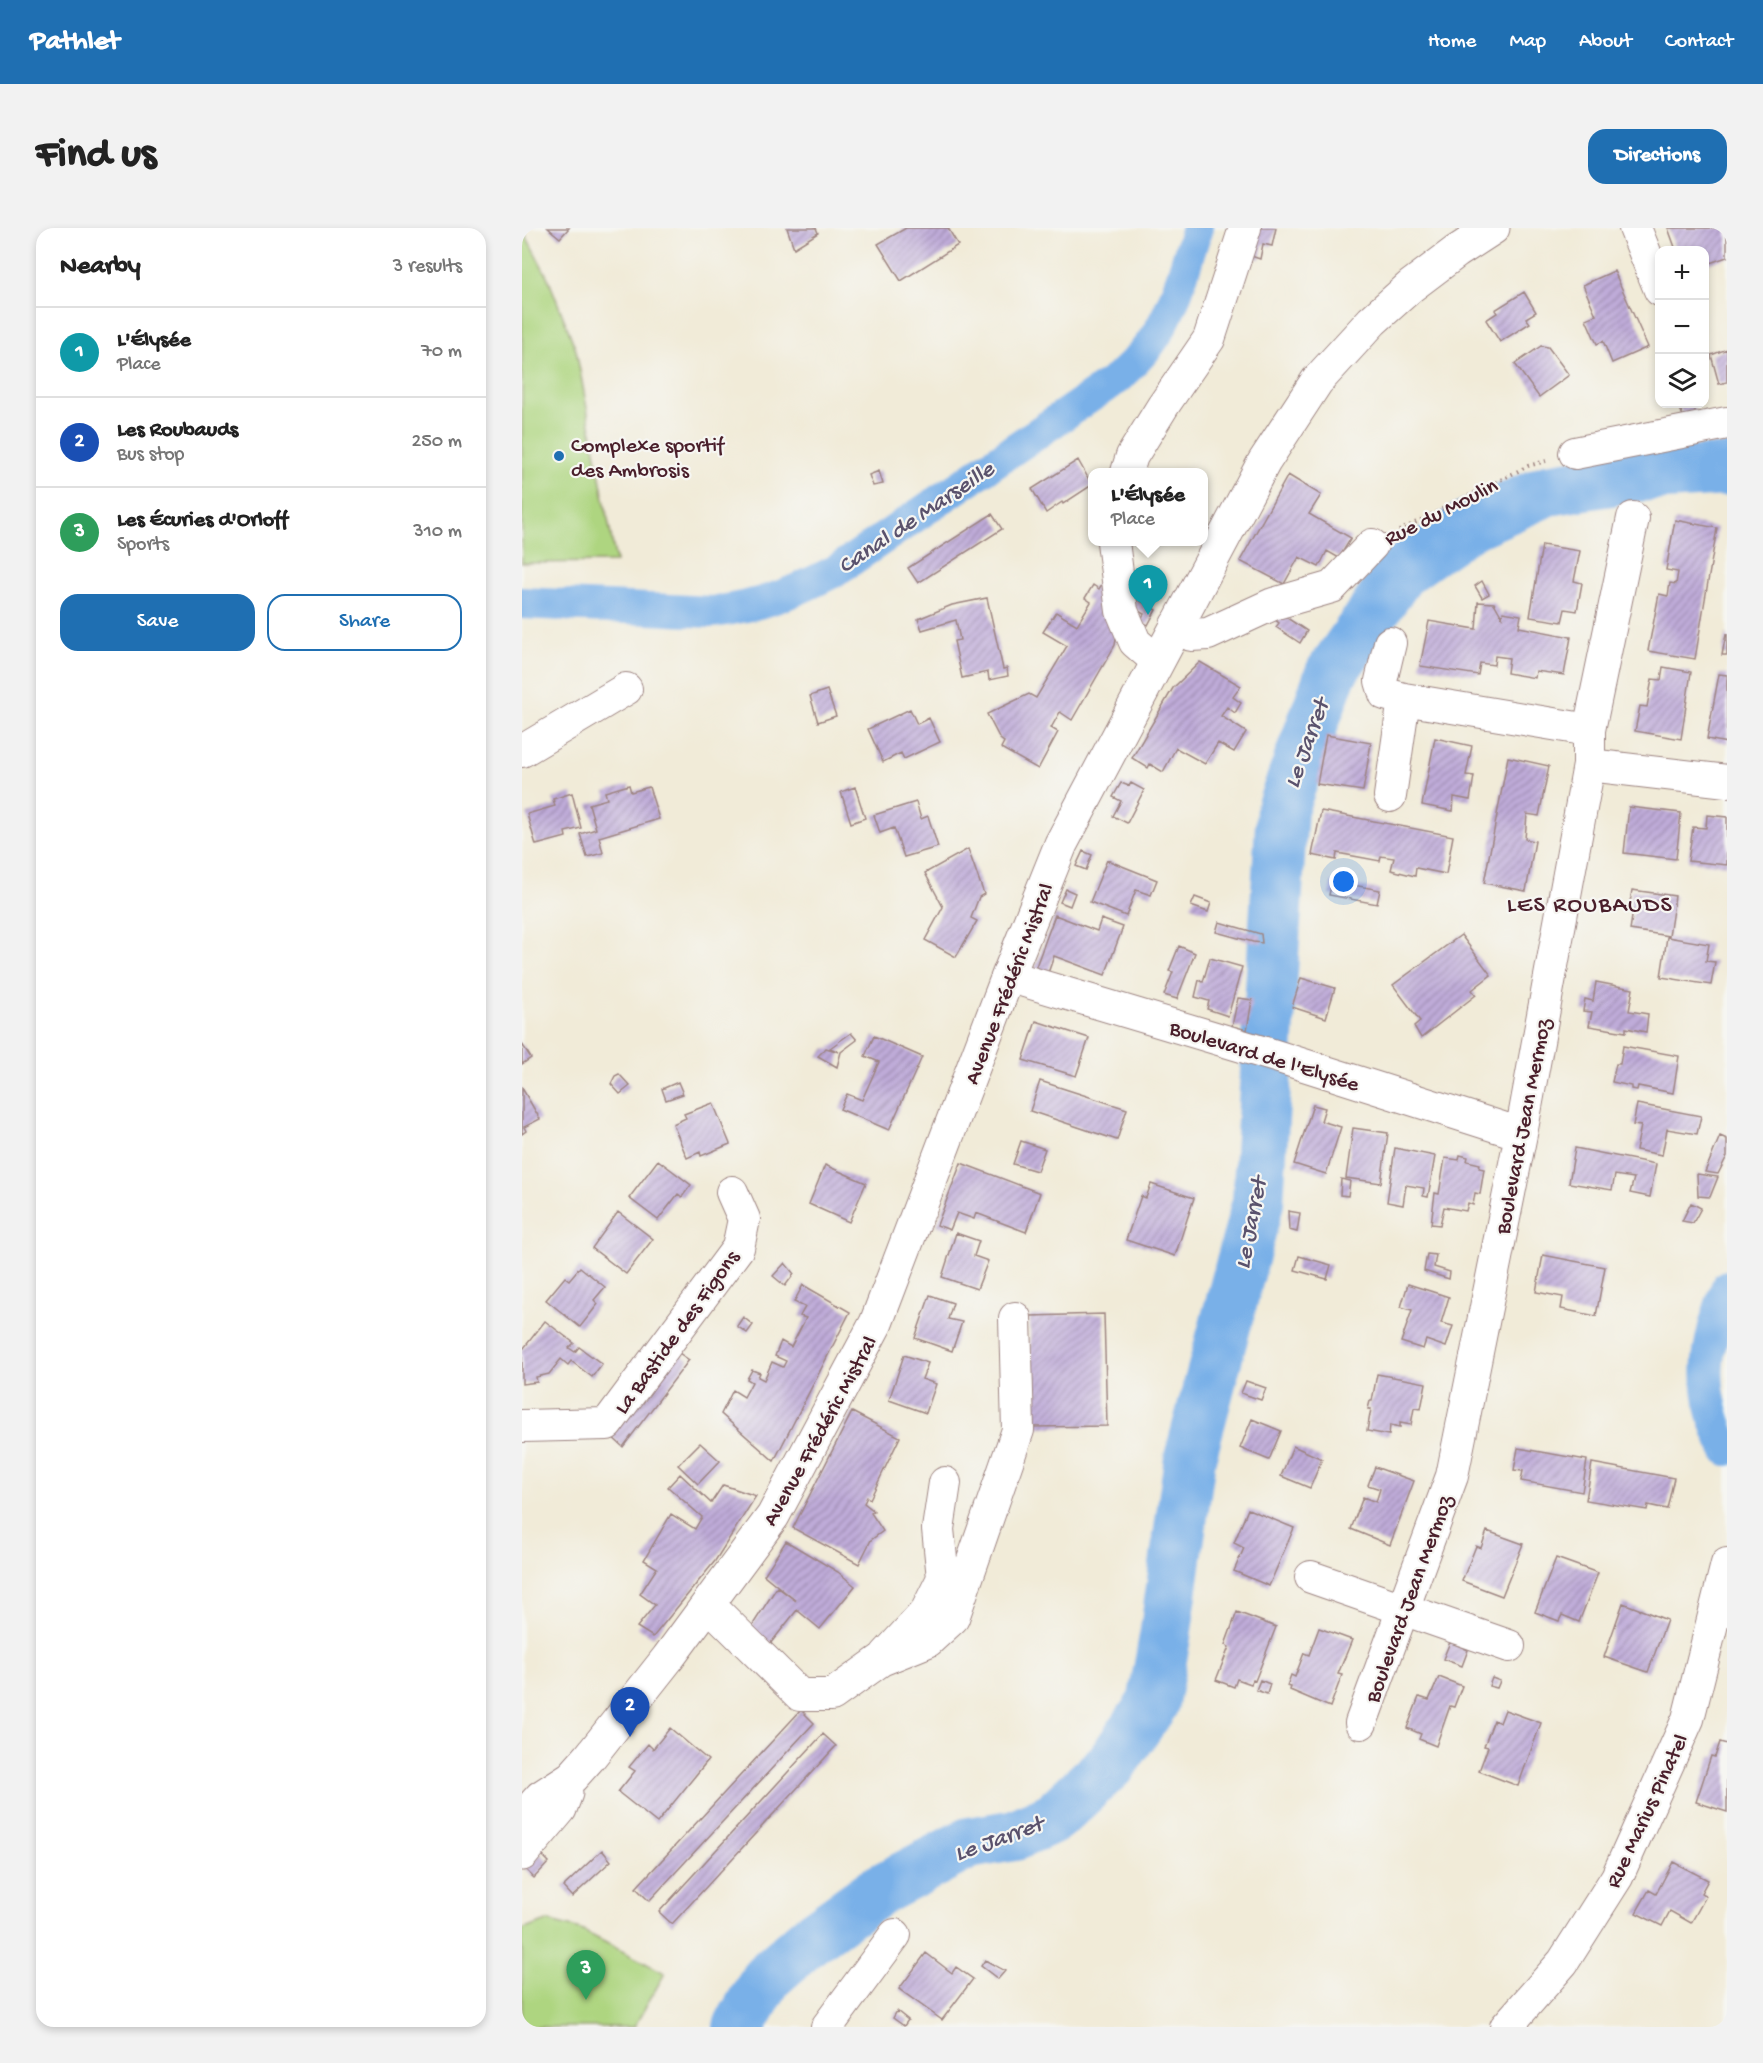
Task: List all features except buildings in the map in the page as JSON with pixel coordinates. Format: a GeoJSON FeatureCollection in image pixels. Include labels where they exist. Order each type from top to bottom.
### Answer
{"type":"FeatureCollection","features":[{"type":"Feature","properties":{"kind":"main road","name":"Avenue Frédéric Mistral"},"geometry":{"type":"LineString","coordinates":[[522,1818],[541,1797],[572,1777],[654,1676],[773,1516],[876,1323],[1008,976],[1061,844],[1264,462],[1317,381],[1372,321],[1411,286],[1493,228]]}},
{"type":"Feature","properties":{"kind":"main road","name":"Avenue Frédéric Mistral"},"geometry":{"type":"LineString","coordinates":[[522,1854],[560,1809],[572,1777]]}},
{"type":"Feature","properties":{"kind":"street"},"geometry":{"type":"LineString","coordinates":[[1128,468],[1132,456],[1163,406],[1209,339],[1245,228]]}},
{"type":"Feature","properties":{"kind":"street"},"geometry":{"type":"LineString","coordinates":[[1635,228],[1655,280]]}},
{"type":"Feature","properties":{"kind":"street"},"geometry":{"type":"LineString","coordinates":[[1575,453],[1715,417]]}},
{"type":"Feature","properties":{"kind":"street","name":"Boulevard Jean Mermoz"},"geometry":{"type":"LineString","coordinates":[[1361,1723],[1452,1476],[1521,1134],[1589,765],[1589,729],[1633,518]]}},
{"type":"Feature","properties":{"kind":"street","name":"Rue du Moulin"},"geometry":{"type":"LineString","coordinates":[[1176,625],[1191,635],[1208,634],[1273,604],[1332,587],[1372,545]]}},
{"type":"Feature","properties":{"kind":"street"},"geometry":{"type":"LineString","coordinates":[[1114,546],[1122,611],[1135,642],[1157,661]]}},
{"type":"Feature","properties":{"kind":"street"},"geometry":{"type":"LineString","coordinates":[[1390,643],[1381,681],[1385,694],[1589,729]]}},
{"type":"Feature","properties":{"kind":"street"},"geometry":{"type":"LineString","coordinates":[[522,751],[626,689]]}},
{"type":"Feature","properties":{"kind":"street"},"geometry":{"type":"LineString","coordinates":[[1390,796],[1404,699]]}},
{"type":"Feature","properties":{"kind":"street"},"geometry":{"type":"LineString","coordinates":[[1589,765],[1727,781]]}},
{"type":"Feature","properties":{"kind":"street","name":"Boulevard de l'Elysée"},"geometry":{"type":"LineString","coordinates":[[1008,976],[1270,1054],[1521,1134]]}},
{"type":"Feature","properties":{"kind":"street","name":"La Bastide des Figons"},"geometry":{"type":"LineString","coordinates":[[522,1426],[607,1424],[738,1248],[744,1219],[732,1192]]}},
{"type":"Feature","properties":{"kind":"street"},"geometry":{"type":"LineString","coordinates":[[881,1660],[928,1641],[953,1618],[1018,1430],[1004,1404],[1008,1326]]}},
{"type":"Feature","properties":{"kind":"street"},"geometry":{"type":"LineString","coordinates":[[708,1604],[800,1695],[832,1695],[881,1660],[926,1612],[943,1578],[939,1529],[945,1483]]}},
{"type":"Feature","properties":{"kind":"street","name":"Rue Marius Pinatel"},"geometry":{"type":"LineString","coordinates":[[1506,2027],[1563,1962],[1617,1877],[1688,1719],[1727,1564]]}},
{"type":"Feature","properties":{"kind":"street"},"geometry":{"type":"LineString","coordinates":[[1311,1577],[1509,1646]]}},
{"type":"Feature","properties":{"kind":"street"},"geometry":{"type":"LineString","coordinates":[[827,2027],[895,1935]]}},
{"type":"Feature","properties":{"kind":"path","name":"Rue du Moulin"},"geometry":{"type":"LineString","coordinates":[[1372,545],[1528,466],[1575,453]]}},
{"type":"Feature","properties":{"kind":"green space","name":"Complexe sportif des Ambrosis"},"geometry":{"type":"Polygon","coordinates":[[[522,228],[548,278],[576,350],[616,562],[522,563],[522,228]]]}},
{"type":"Feature","properties":{"kind":"green space"},"geometry":{"type":"Polygon","coordinates":[[[547,1921],[581,1930],[665,1973],[634,2027],[522,2027],[522,1930],[547,1921]]]}},
{"type":"Feature","properties":{"kind":"waterway","name":"Canal de Marseille"},"geometry":{"type":"LineString","coordinates":[[522,603],[712,612],[777,597],[837,570],[1118,378],[1159,331],[1178,288],[1197,228]]}},
{"type":"Feature","properties":{"kind":"waterway","name":"Le Jarret"},"geometry":{"type":"LineString","coordinates":[[739,2027],[767,1977],[809,1940],[876,1892],[969,1843],[1015,1835],[1054,1817],[1111,1764],[1153,1703],[1165,1637],[1190,1458],[1258,1202],[1282,809],[1331,673],[1401,572],[1467,526],[1548,490],[1634,476],[1727,470]]}},
{"type":"Feature","properties":{"kind":"waterway","name":"Canal de Marseille"},"geometry":{"type":"LineString","coordinates":[[1727,1286],[1709,1349],[1708,1368],[1711,1407],[1727,1450]]}},
{"type":"Feature","properties":{"kind":"place","name":"Complexe sportif des Ambrosis"},"geometry":{"type":"Point","coordinates":[559,456]}},
{"type":"Feature","properties":{"kind":"place","name":"L'Élysée"},"geometry":{"type":"Point","coordinates":[1148,615]}},
{"type":"Feature","properties":{"kind":"place","name":"Les Roubauds"},"geometry":{"type":"Point","coordinates":[630,1737]}},
{"type":"Feature","properties":{"kind":"place","name":"Les Écuries d'Orloff"},"geometry":{"type":"Point","coordinates":[586,2000]}},
{"type":"Feature","properties":{"kind":"district","name":"LES ROUBAUDS"},"geometry":{"type":"Point","coordinates":[1590,903]}}]}
